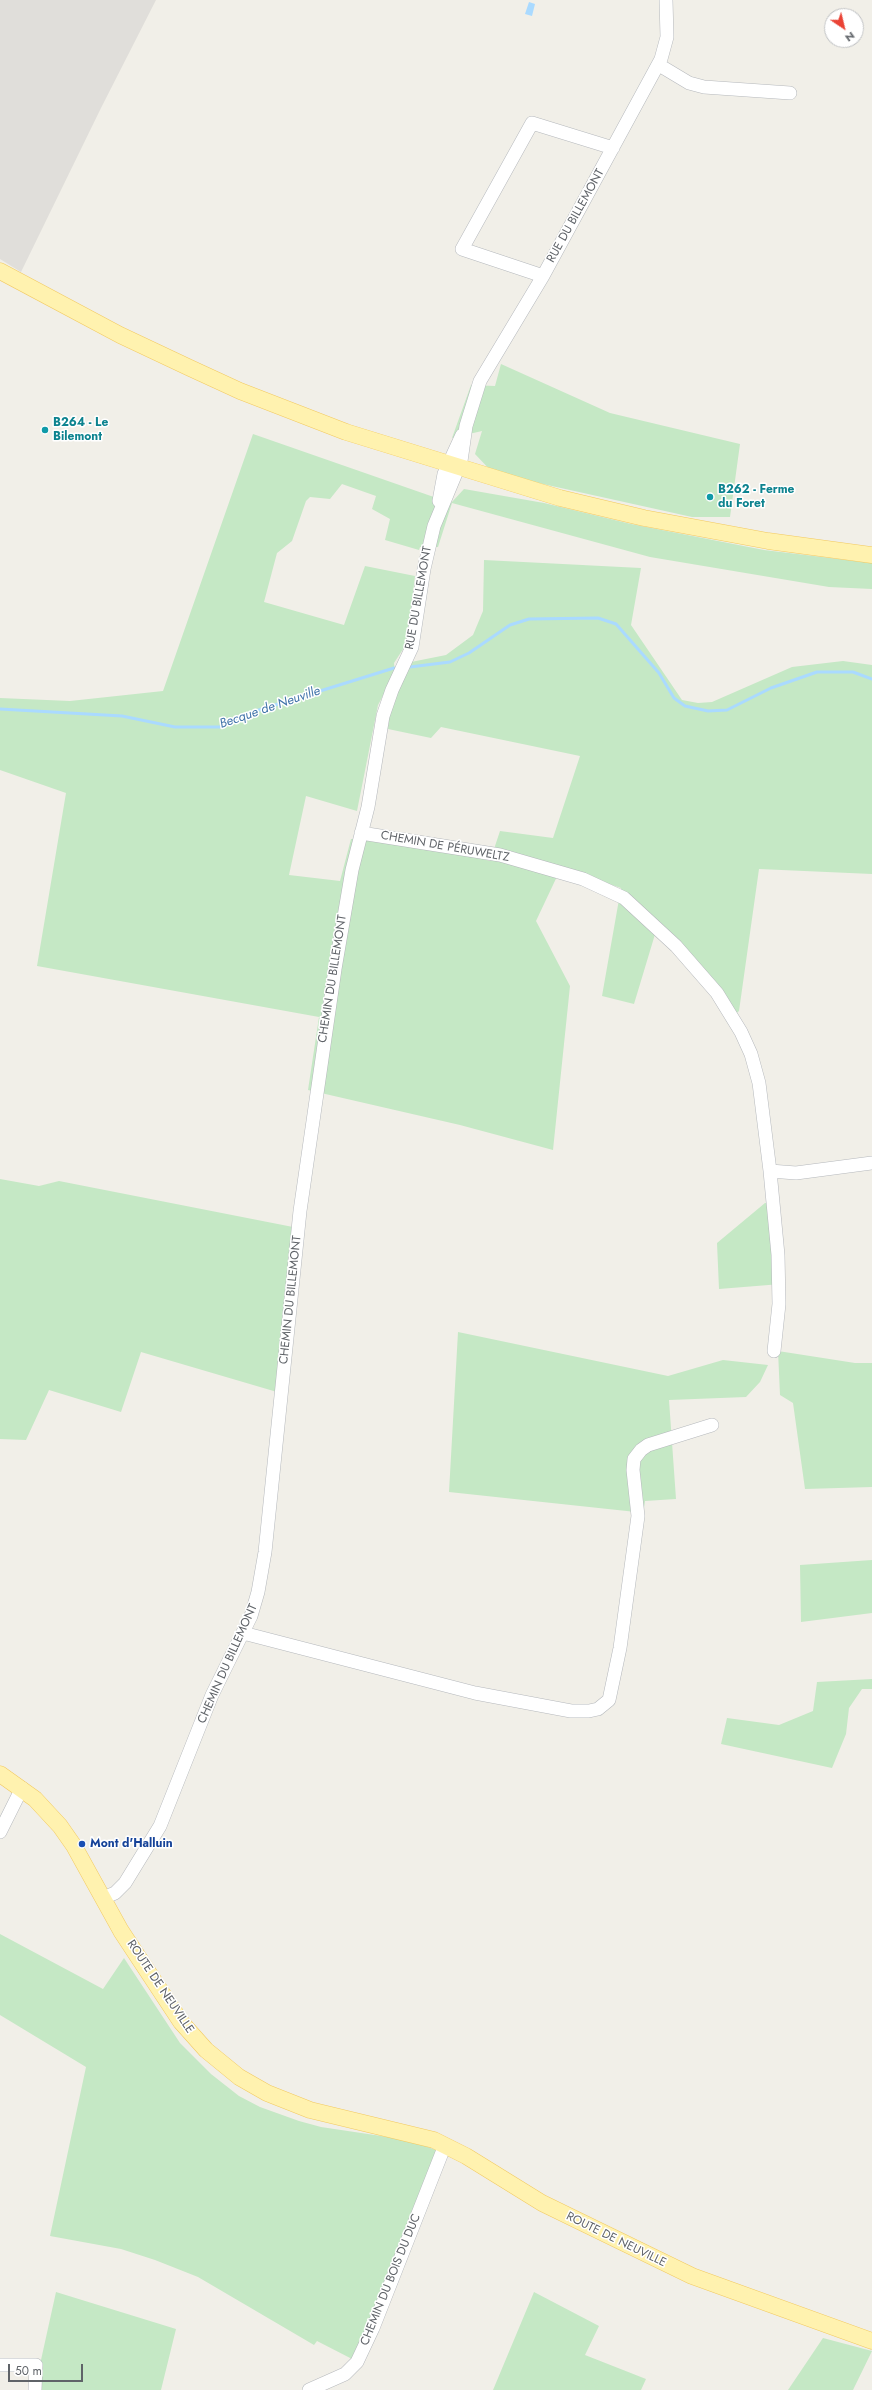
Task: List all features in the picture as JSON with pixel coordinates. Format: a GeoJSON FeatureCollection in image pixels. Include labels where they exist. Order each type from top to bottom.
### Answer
{"type":"FeatureCollection","features":[{"type":"Feature","properties":{"kind":"main road"},"geometry":{"type":"LineString","coordinates":[[0,271],[88,319],[240,391],[451,471],[644,518],[719,533],[872,555]]}},
{"type":"Feature","properties":{"kind":"main road","name":"ROUTE DE NEUVILLE"},"geometry":{"type":"LineString","coordinates":[[0,1774],[22,1788],[43,1806],[66,1834],[121,1931],[135,1964],[170,2019],[194,2048],[220,2073],[262,2099],[291,2111],[355,2126],[368,2125],[409,2132],[445,2145],[542,2203],[692,2276],[872,2341]]}},
{"type":"Feature","properties":{"kind":"street","name":"RUE DU BILLEMONT"},"geometry":{"type":"LineString","coordinates":[[402,670],[412,647],[424,569],[434,526],[451,471],[463,454],[466,426],[480,381],[542,276],[658,65],[668,37],[666,0]]}},
{"type":"Feature","properties":{"kind":"street"},"geometry":{"type":"LineString","coordinates":[[658,65],[689,83],[704,87],[790,93]]}},
{"type":"Feature","properties":{"kind":"street"},"geometry":{"type":"LineString","coordinates":[[542,276],[462,249],[532,122],[613,148]]}},
{"type":"Feature","properties":{"kind":"street","name":"CHEMIN DU BILLEMONT"},"geometry":{"type":"LineString","coordinates":[[103,1898],[115,1893],[126,1883],[160,1826],[212,1695],[243,1633],[256,1602],[264,1560],[300,1211],[314,1105],[345,906],[368,807],[384,716],[402,670]]}},
{"type":"Feature","properties":{"kind":"street","name":"CHEMIN DE PÉRUWELTZ"},"geometry":{"type":"LineString","coordinates":[[362,833],[500,855],[583,879],[615,893],[632,904],[668,937],[723,1002],[741,1032],[751,1054],[759,1083],[770,1171],[778,1255],[778,1313],[774,1351]]}},
{"type":"Feature","properties":{"kind":"street"},"geometry":{"type":"LineString","coordinates":[[770,1171],[796,1173],[872,1163]]}},
{"type":"Feature","properties":{"kind":"street"},"geometry":{"type":"LineString","coordinates":[[243,1633],[475,1693],[571,1711],[589,1711],[598,1709],[609,1700],[620,1648],[638,1516],[632,1470],[634,1459],[640,1450],[648,1445],[712,1425]]}},
{"type":"Feature","properties":{"kind":"street"},"geometry":{"type":"LineString","coordinates":[[0,1832],[22,1788]]}},
{"type":"Feature","properties":{"kind":"street","name":"CHEMIN DU BOIS DU DUC"},"geometry":{"type":"LineString","coordinates":[[309,2390],[345,2374],[357,2362],[373,2328],[445,2145]]}},
{"type":"Feature","properties":{"kind":"street"},"geometry":{"type":"LineString","coordinates":[[0,2365],[36,2365],[35,2390]]}},
{"type":"Feature","properties":{"kind":"shaded area"},"geometry":{"type":"Polygon","coordinates":[[[0,0],[156,0],[101,108],[21,272],[0,259],[0,0]]]}},
{"type":"Feature","properties":{"kind":"green space"},"geometry":{"type":"Polygon","coordinates":[[[501,364],[610,413],[740,444],[730,517],[692,517],[493,473],[475,454],[482,431],[452,438],[471,385],[495,386],[501,364]]]}},
{"type":"Feature","properties":{"kind":"green space"},"geometry":{"type":"Polygon","coordinates":[[[253,434],[451,503],[464,489],[544,503],[631,524],[764,550],[872,563],[872,589],[829,587],[650,557],[452,503],[438,547],[420,547],[419,550],[385,540],[390,519],[372,509],[376,496],[342,484],[330,499],[310,497],[306,501],[292,541],[277,553],[264,602],[344,625],[365,566],[415,576],[407,643],[394,663],[395,673],[378,705],[357,811],[306,796],[289,875],[340,881],[351,839],[367,839],[468,855],[490,861],[500,831],[553,838],[580,756],[441,727],[431,738],[388,729],[390,705],[411,662],[446,655],[473,635],[483,611],[484,560],[641,568],[631,625],[682,700],[698,703],[712,702],[792,667],[843,661],[872,665],[872,874],[759,869],[739,1011],[729,1020],[720,1004],[656,931],[634,1004],[602,996],[621,888],[561,868],[536,921],[570,986],[553,1150],[460,1125],[308,1090],[319,1017],[37,966],[66,793],[0,770],[0,698],[70,701],[163,691],[253,434]]]}},
{"type":"Feature","properties":{"kind":"green space"},"geometry":{"type":"Polygon","coordinates":[[[0,1179],[39,1186],[59,1181],[293,1227],[277,1392],[141,1352],[121,1412],[49,1390],[26,1440],[0,1439],[0,1179]]]}},
{"type":"Feature","properties":{"kind":"green space"},"geometry":{"type":"Polygon","coordinates":[[[777,1201],[781,1284],[719,1289],[717,1243],[765,1203],[777,1201]]]}},
{"type":"Feature","properties":{"kind":"green space"},"geometry":{"type":"Polygon","coordinates":[[[458,1332],[668,1376],[723,1360],[768,1365],[760,1382],[746,1397],[669,1400],[676,1499],[645,1501],[623,1664],[636,1512],[449,1492],[458,1332]]]}},
{"type":"Feature","properties":{"kind":"green space"},"geometry":{"type":"Polygon","coordinates":[[[778,1351],[855,1363],[872,1363],[872,1487],[805,1489],[793,1403],[780,1395],[778,1351]]]}},
{"type":"Feature","properties":{"kind":"green space"},"geometry":{"type":"Polygon","coordinates":[[[872,1560],[872,1613],[801,1622],[800,1565],[872,1560]]]}},
{"type":"Feature","properties":{"kind":"green space"},"geometry":{"type":"Polygon","coordinates":[[[872,1679],[872,1689],[862,1689],[849,1708],[846,1734],[832,1768],[721,1744],[727,1718],[779,1725],[813,1711],[817,1682],[872,1679]]]}},
{"type":"Feature","properties":{"kind":"green space"},"geometry":{"type":"Polygon","coordinates":[[[0,1934],[103,1989],[124,1958],[180,2043],[211,2074],[239,2096],[260,2107],[321,2127],[408,2140],[442,2152],[354,2360],[317,2341],[314,2345],[198,2277],[155,2260],[121,2249],[50,2236],[86,2067],[0,2015],[0,1934]]]}},
{"type":"Feature","properties":{"kind":"green space"},"geometry":{"type":"Polygon","coordinates":[[[56,2292],[176,2329],[161,2390],[40,2390],[41,2360],[56,2292]]]}},
{"type":"Feature","properties":{"kind":"green space"},"geometry":{"type":"Polygon","coordinates":[[[534,2292],[599,2326],[585,2355],[646,2379],[641,2390],[493,2390],[534,2292]]]}},
{"type":"Feature","properties":{"kind":"green space"},"geometry":{"type":"Polygon","coordinates":[[[823,2338],[872,2351],[853,2390],[788,2390],[823,2338]]]}},
{"type":"Feature","properties":{"kind":"water"},"geometry":{"type":"Polygon","coordinates":[[[529,2],[535,4],[532,16],[525,14],[529,2]]]}},
{"type":"Feature","properties":{"kind":"waterway","name":"Becque de Neuville"},"geometry":{"type":"LineString","coordinates":[[410,667],[450,662],[469,653],[510,625],[529,619],[598,618],[616,624],[659,673],[674,698],[685,706],[708,711],[727,710],[771,688],[817,672],[853,672],[872,679]]}},
{"type":"Feature","properties":{"kind":"waterway","name":"Becque de Neuville"},"geometry":{"type":"LineString","coordinates":[[0,709],[122,716],[175,727],[220,727],[246,714],[394,668]]}},
{"type":"Feature","properties":{"kind":"place","name":"B264 - Le Bilemont"},"geometry":{"type":"Point","coordinates":[45,430]}},
{"type":"Feature","properties":{"kind":"place","name":"B262 - Ferme du Foret"},"geometry":{"type":"Point","coordinates":[710,497]}},
{"type":"Feature","properties":{"kind":"place","name":"Mont d'Halluin"},"geometry":{"type":"Point","coordinates":[82,1844]}}]}
